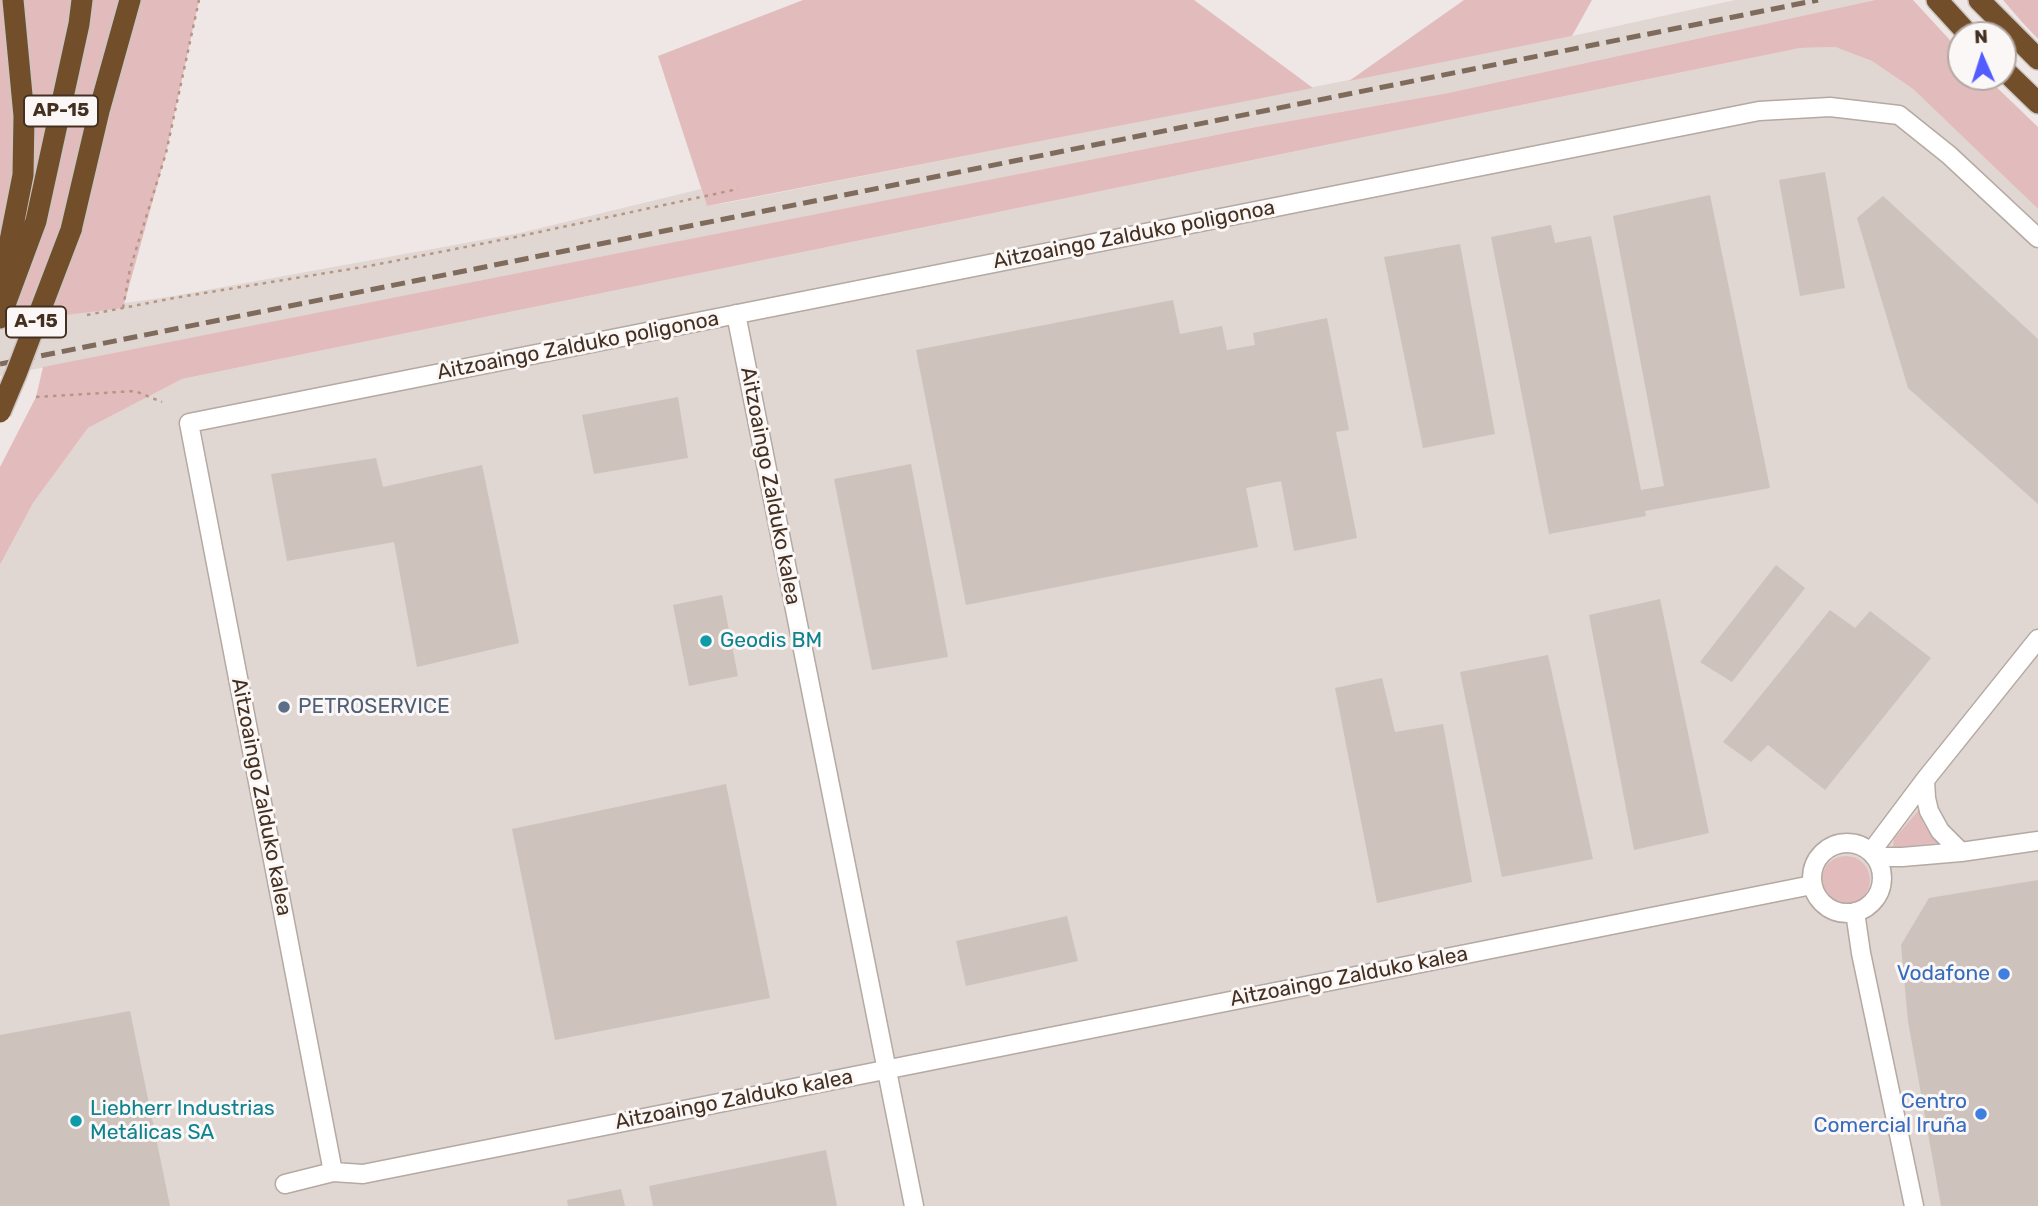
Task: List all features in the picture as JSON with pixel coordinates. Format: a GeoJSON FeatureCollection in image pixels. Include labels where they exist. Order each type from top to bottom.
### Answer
{"type":"FeatureCollection","features":[{"type":"Feature","properties":{"kind":"highway"},"geometry":{"type":"LineString","coordinates":[[0,277],[23,175],[24,116],[13,0]]}},
{"type":"Feature","properties":{"kind":"highway","name":"AP-15"},"geometry":{"type":"LineString","coordinates":[[0,318],[36,221],[82,0]]}},
{"type":"Feature","properties":{"kind":"highway"},"geometry":{"type":"LineString","coordinates":[[114,60],[119,0]]}},
{"type":"Feature","properties":{"kind":"highway"},"geometry":{"type":"LineString","coordinates":[[114,60],[130,0]]}},
{"type":"Feature","properties":{"kind":"highway"},"geometry":{"type":"LineString","coordinates":[[1937,0],[1956,21]]}},
{"type":"Feature","properties":{"kind":"highway"},"geometry":{"type":"LineString","coordinates":[[1979,0],[2038,59]]}},
{"type":"Feature","properties":{"kind":"highway","name":"A-15"},"geometry":{"type":"LineString","coordinates":[[0,412],[71,230],[114,60]]}},
{"type":"Feature","properties":{"kind":"highway"},"geometry":{"type":"LineString","coordinates":[[2017,83],[2038,103]]}},
{"type":"Feature","properties":{"kind":"street","name":"Aitzoaingo Zalduko poligonoa"},"geometry":{"type":"LineString","coordinates":[[189,423],[1746,114],[1783,110],[1830,107],[1899,115],[1949,155],[2038,238]]}},
{"type":"Feature","properties":{"kind":"street","name":"Aitzoaingo Zalduko kalea"},"geometry":{"type":"LineString","coordinates":[[736,314],[914,1206]]}},
{"type":"Feature","properties":{"kind":"street","name":"Aitzoaingo Zalduko kalea"},"geometry":{"type":"LineString","coordinates":[[189,423],[333,1172]]}},
{"type":"Feature","properties":{"kind":"street"},"geometry":{"type":"LineString","coordinates":[[1873,855],[1925,780],[2038,639]]}},
{"type":"Feature","properties":{"kind":"street"},"geometry":{"type":"LineString","coordinates":[[1925,780],[1929,810],[1940,831],[1961,852]]}},
{"type":"Feature","properties":{"kind":"street"},"geometry":{"type":"LineString","coordinates":[[1873,855],[1902,857],[1961,852],[2038,841]]}},
{"type":"Feature","properties":{"kind":"street"},"geometry":{"type":"LineString","coordinates":[[1843,843],[1860,846],[1873,855],[1880,868],[1882,880],[1878,894],[1871,903],[1855,912],[1843,913],[1822,903],[1812,885],[1811,874],[1822,853],[1843,843]]}},
{"type":"Feature","properties":{"kind":"street","name":"Aitzoaingo Zalduko kalea"},"geometry":{"type":"LineString","coordinates":[[285,1184],[333,1172],[363,1174],[1812,885]]}},
{"type":"Feature","properties":{"kind":"street"},"geometry":{"type":"LineString","coordinates":[[1855,912],[1861,953],[1914,1206]]}},
{"type":"Feature","properties":{"kind":"path"},"geometry":{"type":"LineString","coordinates":[[123,308],[130,268],[166,153],[199,0]]}},
{"type":"Feature","properties":{"kind":"path"},"geometry":{"type":"LineString","coordinates":[[87,315],[369,266],[738,189]]}},
{"type":"Feature","properties":{"kind":"path"},"geometry":{"type":"LineString","coordinates":[[36,397],[135,391],[162,402]]}},
{"type":"Feature","properties":{"kind":"shaded area"},"geometry":{"type":"Polygon","coordinates":[[[0,0],[199,0],[166,153],[123,308],[0,323],[0,0]]]}},
{"type":"Feature","properties":{"kind":"shaded area"},"geometry":{"type":"Polygon","coordinates":[[[803,0],[1194,0],[1313,88],[707,206],[658,56],[803,0]]]}},
{"type":"Feature","properties":{"kind":"shaded area"},"geometry":{"type":"Polygon","coordinates":[[[1464,0],[1592,0],[1572,36],[1349,81],[1464,0]]]}},
{"type":"Feature","properties":{"kind":"shaded area"},"geometry":{"type":"Polygon","coordinates":[[[1735,0],[1875,0],[1448,93],[1256,127],[0,376],[0,321],[174,296],[520,233],[701,189],[707,206],[726,203],[1572,36],[1735,0]]]}},
{"type":"Feature","properties":{"kind":"shaded area"},"geometry":{"type":"Polygon","coordinates":[[[1875,0],[1913,0],[1947,37],[1947,91],[2001,91],[2038,127],[2038,209],[1913,89],[1872,61],[1835,47],[1800,48],[182,379],[88,428],[33,503],[0,565],[0,467],[36,397],[43,367],[1256,127],[1448,93],[1875,0]]]}},
{"type":"Feature","properties":{"kind":"shaded area"},"geometry":{"type":"Polygon","coordinates":[[[2003,0],[2038,0],[2038,39],[2022,22],[2003,0]]]}},
{"type":"Feature","properties":{"kind":"shaded area"},"geometry":{"type":"Polygon","coordinates":[[[1835,47],[1872,61],[1913,89],[2038,209],[2038,1206],[0,1206],[0,565],[33,503],[88,428],[182,379],[1800,48],[1835,47]]]}},
{"type":"Feature","properties":{"kind":"shaded area"},"geometry":{"type":"Polygon","coordinates":[[[1918,811],[1923,823],[1938,843],[1893,848],[1894,839],[1918,811]]]}},
{"type":"Feature","properties":{"kind":"shaded area"},"geometry":{"type":"Polygon","coordinates":[[[1846,856],[1863,863],[1870,880],[1863,897],[1846,904],[1829,897],[1822,880],[1829,863],[1846,856]]]}},
{"type":"Feature","properties":{"kind":"building"},"geometry":{"type":"Polygon","coordinates":[[[1825,172],[1845,288],[1800,296],[1779,180],[1825,172]]]}},
{"type":"Feature","properties":{"kind":"building"},"geometry":{"type":"Polygon","coordinates":[[[1710,195],[1770,488],[1645,511],[1646,516],[1549,534],[1491,237],[1551,225],[1555,243],[1591,236],[1641,490],[1664,486],[1613,216],[1710,195]]]}},
{"type":"Feature","properties":{"kind":"building"},"geometry":{"type":"Polygon","coordinates":[[[1883,196],[2038,339],[2038,504],[1908,388],[1857,218],[1883,196]]]}},
{"type":"Feature","properties":{"kind":"building"},"geometry":{"type":"Polygon","coordinates":[[[1460,244],[1495,434],[1423,448],[1384,257],[1460,244]]]}},
{"type":"Feature","properties":{"kind":"building"},"geometry":{"type":"Polygon","coordinates":[[[1173,300],[1180,334],[1222,326],[1227,350],[1255,345],[1253,333],[1327,318],[1349,430],[1336,432],[1357,538],[1294,551],[1281,481],[1246,488],[1258,547],[966,605],[916,350],[1173,300]]]}},
{"type":"Feature","properties":{"kind":"building"},"geometry":{"type":"Polygon","coordinates":[[[678,397],[688,458],[594,474],[582,415],[678,397]]]}},
{"type":"Feature","properties":{"kind":"building"},"geometry":{"type":"Polygon","coordinates":[[[376,458],[383,487],[482,465],[519,643],[417,667],[394,542],[287,561],[271,474],[376,458]]]}},
{"type":"Feature","properties":{"kind":"building"},"geometry":{"type":"Polygon","coordinates":[[[911,464],[948,657],[872,670],[834,479],[911,464]]]}},
{"type":"Feature","properties":{"kind":"building"},"geometry":{"type":"Polygon","coordinates":[[[1776,565],[1805,588],[1732,682],[1700,662],[1776,565]]]}},
{"type":"Feature","properties":{"kind":"building","name":"Geodis BM"},"geometry":{"type":"Polygon","coordinates":[[[722,595],[738,676],[689,686],[673,605],[722,595]]]}},
{"type":"Feature","properties":{"kind":"building"},"geometry":{"type":"Polygon","coordinates":[[[1660,599],[1709,833],[1634,850],[1589,615],[1660,599]]]}},
{"type":"Feature","properties":{"kind":"building"},"geometry":{"type":"Polygon","coordinates":[[[1830,610],[1855,628],[1870,611],[1931,658],[1825,790],[1768,745],[1751,762],[1723,742],[1830,610]]]}},
{"type":"Feature","properties":{"kind":"building"},"geometry":{"type":"Polygon","coordinates":[[[1548,655],[1593,859],[1502,877],[1460,672],[1548,655]]]}},
{"type":"Feature","properties":{"kind":"building"},"geometry":{"type":"Polygon","coordinates":[[[1382,678],[1395,732],[1443,724],[1472,882],[1377,903],[1335,688],[1382,678]]]}},
{"type":"Feature","properties":{"kind":"building"},"geometry":{"type":"Polygon","coordinates":[[[726,784],[770,998],[555,1040],[512,829],[726,784]]]}},
{"type":"Feature","properties":{"kind":"building","name":"Centro Comercial Iruña"},"geometry":{"type":"Polygon","coordinates":[[[2038,880],[2038,1206],[1941,1206],[1908,1021],[1901,945],[1929,898],[2038,880]]]}},
{"type":"Feature","properties":{"kind":"building"},"geometry":{"type":"Polygon","coordinates":[[[1067,916],[1078,961],[966,986],[956,941],[1067,916]]]}},
{"type":"Feature","properties":{"kind":"building","name":"Liebherr Industrias Metálicas SA"},"geometry":{"type":"Polygon","coordinates":[[[130,1011],[170,1206],[0,1206],[0,1035],[130,1011]]]}},
{"type":"Feature","properties":{"kind":"building"},"geometry":{"type":"Polygon","coordinates":[[[826,1150],[837,1206],[653,1206],[649,1186],[826,1150]]]}},
{"type":"Feature","properties":{"kind":"building"},"geometry":{"type":"Polygon","coordinates":[[[621,1189],[625,1206],[568,1206],[567,1200],[621,1189]]]}},
{"type":"Feature","properties":{"kind":"railway"},"geometry":{"type":"LineString","coordinates":[[0,364],[1818,0]]}},
{"type":"Feature","properties":{"kind":"place","name":"Geodis BM"},"geometry":{"type":"Point","coordinates":[706,641]}},
{"type":"Feature","properties":{"kind":"place","name":"PETROSERVICE"},"geometry":{"type":"Point","coordinates":[284,707]}},
{"type":"Feature","properties":{"kind":"place","name":"Vodafone"},"geometry":{"type":"Point","coordinates":[2004,974]}},
{"type":"Feature","properties":{"kind":"place","name":"Centro Comercial Iruña"},"geometry":{"type":"Point","coordinates":[1981,1114]}},
{"type":"Feature","properties":{"kind":"place","name":"Liebherr Industrias Metálicas SA"},"geometry":{"type":"Point","coordinates":[76,1121]}}]}
